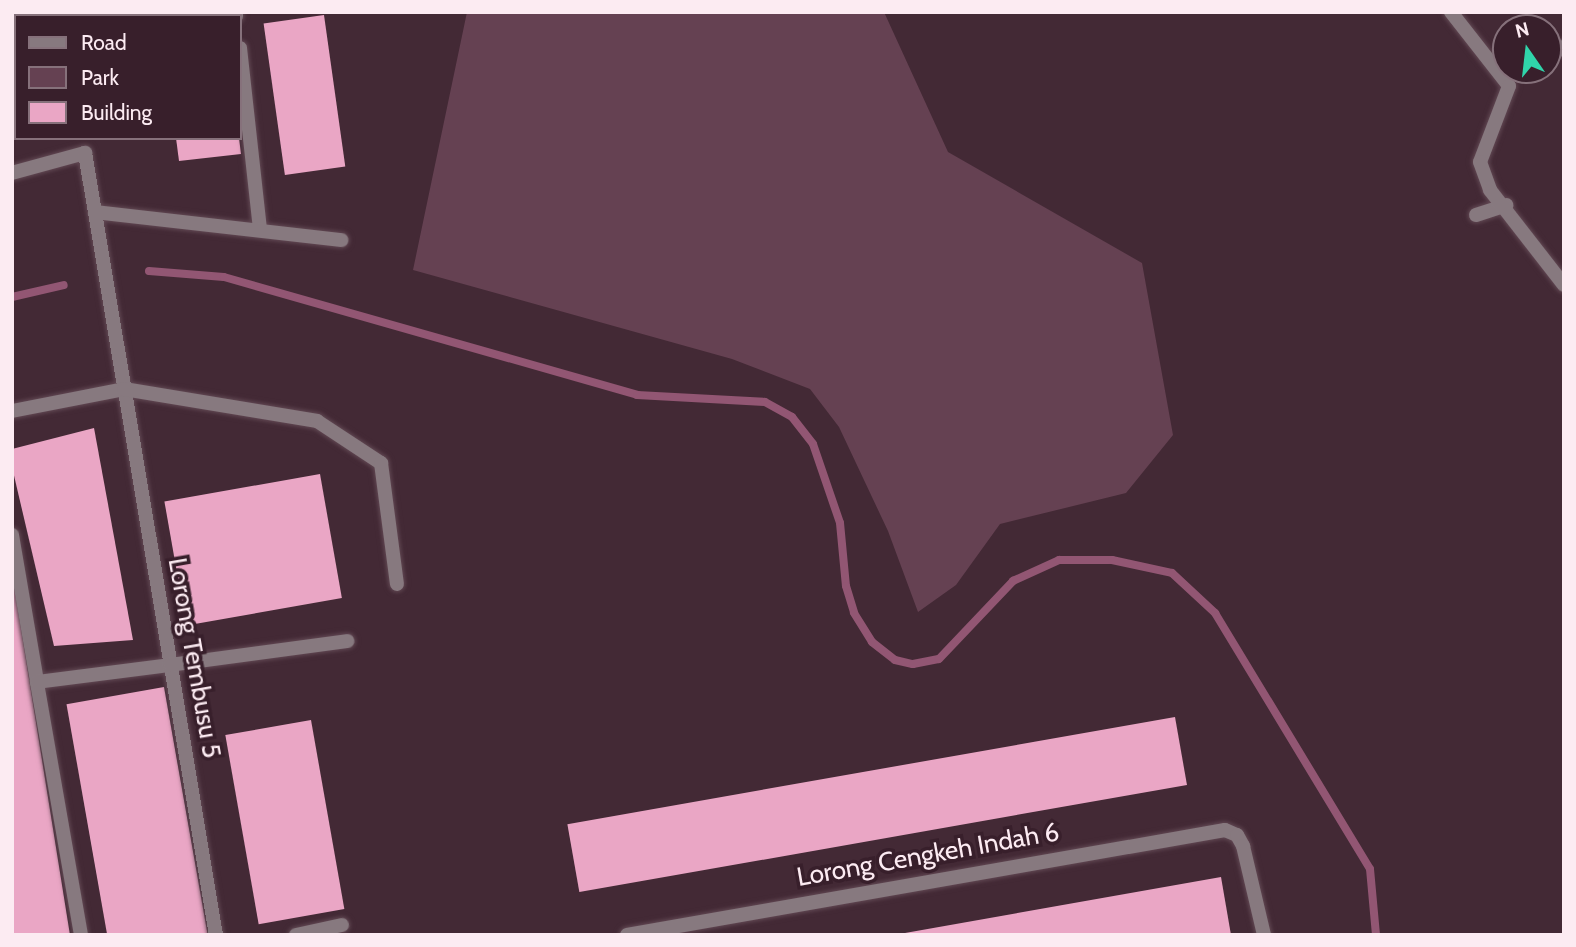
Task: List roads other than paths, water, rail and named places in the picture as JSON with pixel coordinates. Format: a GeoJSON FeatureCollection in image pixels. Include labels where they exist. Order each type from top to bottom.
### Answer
{"type":"FeatureCollection","features":[{"type":"Feature","properties":{"kind":"street"},"geometry":{"type":"LineString","coordinates":[[1451,12],[1509,86],[1480,162],[1490,190],[1506,205],[1564,285]]}},
{"type":"Feature","properties":{"kind":"street"},"geometry":{"type":"LineString","coordinates":[[242,66],[260,229]]}},
{"type":"Feature","properties":{"kind":"street","name":"Lorong Tembusu 5"},"geometry":{"type":"LineString","coordinates":[[12,173],[85,153],[216,935]]}},
{"type":"Feature","properties":{"kind":"street"},"geometry":{"type":"LineString","coordinates":[[1476,215],[1506,205]]}},
{"type":"Feature","properties":{"kind":"street"},"geometry":{"type":"LineString","coordinates":[[95,212],[341,240]]}},
{"type":"Feature","properties":{"kind":"street"},"geometry":{"type":"LineString","coordinates":[[12,411],[124,389],[317,421],[381,463],[397,584]]}},
{"type":"Feature","properties":{"kind":"street"},"geometry":{"type":"LineString","coordinates":[[12,535],[81,935]]}},
{"type":"Feature","properties":{"kind":"street"},"geometry":{"type":"LineString","coordinates":[[37,682],[347,641]]}},
{"type":"Feature","properties":{"kind":"street","name":"Lorong Cengkeh Indah 6"},"geometry":{"type":"LineString","coordinates":[[627,935],[1200,831],[1225,830],[1237,835],[1264,935]]}},
{"type":"Feature","properties":{"kind":"street"},"geometry":{"type":"LineString","coordinates":[[296,935],[342,925]]}},
{"type":"Feature","properties":{"kind":"waterway"},"geometry":{"type":"LineString","coordinates":[[149,271],[224,277],[637,395],[765,402],[792,417],[813,444],[840,523],[846,586],[854,613],[872,642],[895,660],[913,664],[939,659],[1013,581],[1059,560],[1112,560],[1172,573],[1215,613],[1370,869],[1376,935]]}},
{"type":"Feature","properties":{"kind":"waterway"},"geometry":{"type":"LineString","coordinates":[[12,297],[64,285]]}}]}
